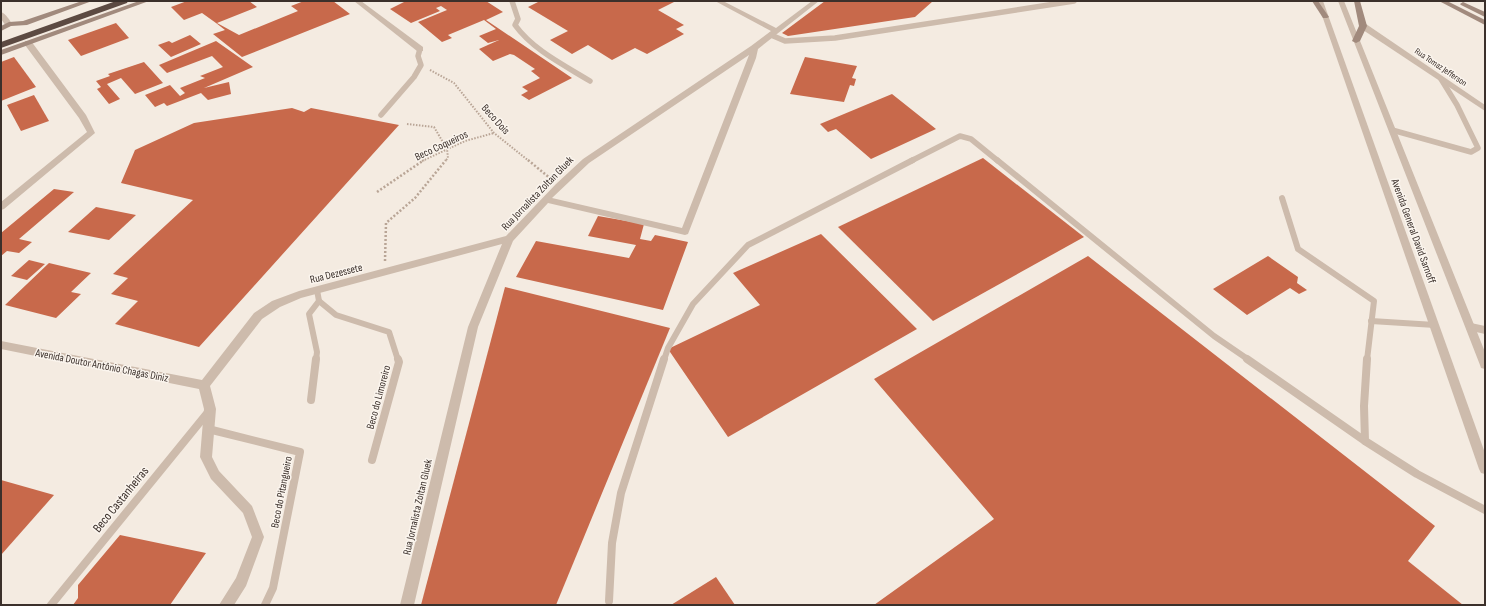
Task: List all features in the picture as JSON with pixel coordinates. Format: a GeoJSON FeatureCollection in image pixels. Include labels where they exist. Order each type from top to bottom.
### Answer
{"type":"FeatureCollection","features":[{"type":"Feature","properties":{"kind":"highway"},"geometry":{"type":"LineString","coordinates":[[1,38],[105,1]]}},
{"type":"Feature","properties":{"kind":"highway"},"geometry":{"type":"LineString","coordinates":[[1,45],[124,1]]}},
{"type":"Feature","properties":{"kind":"main road"},"geometry":{"type":"LineString","coordinates":[[1,29],[9,24],[24,23],[89,1]]}},
{"type":"Feature","properties":{"kind":"main road"},"geometry":{"type":"LineString","coordinates":[[1,53],[146,1]]}},
{"type":"Feature","properties":{"kind":"main road"},"geometry":{"type":"LineString","coordinates":[[1315,1],[1325,17]]}},
{"type":"Feature","properties":{"kind":"main road"},"geometry":{"type":"LineString","coordinates":[[1442,1],[1485,23]]}},
{"type":"Feature","properties":{"kind":"main road"},"geometry":{"type":"LineString","coordinates":[[1457,1],[1485,15]]}},
{"type":"Feature","properties":{"kind":"main road"},"geometry":{"type":"LineString","coordinates":[[1358,38],[1363,26],[1359,2]]}},
{"type":"Feature","properties":{"kind":"street"},"geometry":{"type":"LineString","coordinates":[[357,1],[420,49]]}},
{"type":"Feature","properties":{"kind":"street"},"geometry":{"type":"LineString","coordinates":[[718,1],[774,33]]}},
{"type":"Feature","properties":{"kind":"street","name":"Rua Jornalista Zoltan Gluek"},"geometry":{"type":"LineString","coordinates":[[407,605],[472,327],[509,238],[559,186],[586,161],[754,48],[816,1]]}},
{"type":"Feature","properties":{"kind":"street","name":"Avenida General David Sarnoff"},"geometry":{"type":"LineString","coordinates":[[1320,1],[1485,470]]}},
{"type":"Feature","properties":{"kind":"street","name":"Avenida General David Sarnoff"},"geometry":{"type":"LineString","coordinates":[[1341,1],[1358,38],[1392,130],[1485,365]]}},
{"type":"Feature","properties":{"kind":"street"},"geometry":{"type":"LineString","coordinates":[[1,14],[9,24]]}},
{"type":"Feature","properties":{"kind":"street","name":"Rua Tomaz Jefferson"},"geometry":{"type":"LineString","coordinates":[[1363,26],[1485,109]]}},
{"type":"Feature","properties":{"kind":"street","name":"Rua Tomaz Jefferson"},"geometry":{"type":"LineString","coordinates":[[1358,38],[1386,42]]}},
{"type":"Feature","properties":{"kind":"street"},"geometry":{"type":"LineString","coordinates":[[1,207],[90,134],[78,112],[28,43]]}},
{"type":"Feature","properties":{"kind":"street"},"geometry":{"type":"LineString","coordinates":[[546,200],[685,232],[752,58],[754,48]]}},
{"type":"Feature","properties":{"kind":"street","name":"Rua Dezessete"},"geometry":{"type":"LineString","coordinates":[[204,385],[258,316],[276,304],[299,295],[509,238]]}},
{"type":"Feature","properties":{"kind":"street"},"geometry":{"type":"LineString","coordinates":[[1470,327],[1485,330]]}},
{"type":"Feature","properties":{"kind":"street","name":"Avenida Doutor Antônio Chagas Diniz"},"geometry":{"type":"LineString","coordinates":[[1,345],[204,385]]}},
{"type":"Feature","properties":{"kind":"street"},"geometry":{"type":"LineString","coordinates":[[204,385],[210,409],[206,458],[215,475],[248,510],[258,537],[241,582],[226,605]]}},
{"type":"Feature","properties":{"kind":"lane"},"geometry":{"type":"LineString","coordinates":[[512,1],[518,19],[515,25],[519,32],[531,42],[590,81]]}},
{"type":"Feature","properties":{"kind":"lane"},"geometry":{"type":"LineString","coordinates":[[774,33],[785,41],[835,38],[1074,1]]}},
{"type":"Feature","properties":{"kind":"lane"},"geometry":{"type":"LineString","coordinates":[[381,115],[414,77],[421,65],[418,56],[420,49]]}},
{"type":"Feature","properties":{"kind":"lane"},"geometry":{"type":"LineString","coordinates":[[1392,130],[1471,152],[1478,148],[1457,105],[1441,79]]}},
{"type":"Feature","properties":{"kind":"lane"},"geometry":{"type":"LineString","coordinates":[[609,601],[612,543],[621,493],[668,348],[693,304],[748,245],[960,136],[971,139],[1214,336],[1365,441],[1417,474],[1485,510]]}},
{"type":"Feature","properties":{"kind":"lane"},"geometry":{"type":"LineString","coordinates":[[1282,198],[1298,249],[1374,301],[1367,364],[1364,426],[1365,441]]}},
{"type":"Feature","properties":{"kind":"lane"},"geometry":{"type":"LineString","coordinates":[[311,400],[317,352],[309,314],[319,301],[317,290]]}},
{"type":"Feature","properties":{"kind":"lane","name":"Beco do Limoreiro"},"geometry":{"type":"LineString","coordinates":[[319,301],[336,315],[389,332],[399,362],[372,460]]}},
{"type":"Feature","properties":{"kind":"lane"},"geometry":{"type":"LineString","coordinates":[[1371,321],[1435,325]]}},
{"type":"Feature","properties":{"kind":"lane","name":"Beco Castanheiras"},"geometry":{"type":"LineString","coordinates":[[51,605],[210,409]]}},
{"type":"Feature","properties":{"kind":"lane","name":"Beco do Pitangueiro"},"geometry":{"type":"LineString","coordinates":[[208,429],[300,452],[273,588],[265,605]]}},
{"type":"Feature","properties":{"kind":"path","name":"Beco Dois"},"geometry":{"type":"LineString","coordinates":[[421,65],[454,83],[494,133],[559,186]]}},
{"type":"Feature","properties":{"kind":"path"},"geometry":{"type":"LineString","coordinates":[[384,273],[386,223],[415,198],[448,158],[448,150],[434,127],[407,124]]}},
{"type":"Feature","properties":{"kind":"path","name":"Beco Coqueiros"},"geometry":{"type":"LineString","coordinates":[[377,192],[420,162],[465,141],[494,133]]}},
{"type":"Feature","properties":{"kind":"building"},"geometry":{"type":"Polygon","coordinates":[[[187,1],[249,1],[257,7],[217,23],[239,35],[298,11],[291,6],[304,1],[333,1],[350,14],[242,57],[213,34],[225,30],[202,13],[184,20],[171,7],[187,1]]]}},
{"type":"Feature","properties":{"kind":"building"},"geometry":{"type":"Polygon","coordinates":[[[406,1],[486,1],[503,12],[486,20],[572,78],[529,100],[521,95],[528,91],[522,87],[540,78],[531,71],[535,69],[514,55],[510,54],[493,61],[479,49],[499,40],[488,43],[479,36],[496,29],[484,20],[448,35],[452,38],[442,42],[418,22],[447,10],[441,6],[436,8],[440,11],[411,23],[390,9],[406,1]]]}},
{"type":"Feature","properties":{"kind":"building"},"geometry":{"type":"Polygon","coordinates":[[[540,1],[676,1],[658,10],[684,25],[676,29],[684,34],[647,54],[635,48],[612,60],[588,45],[572,54],[550,40],[568,31],[528,7],[540,1]]]}},
{"type":"Feature","properties":{"kind":"building"},"geometry":{"type":"Polygon","coordinates":[[[825,1],[933,1],[915,17],[788,36],[782,33],[825,1]]]}},
{"type":"Feature","properties":{"kind":"building"},"geometry":{"type":"Polygon","coordinates":[[[116,23],[129,38],[81,56],[68,40],[116,23]]]}},
{"type":"Feature","properties":{"kind":"building"},"geometry":{"type":"Polygon","coordinates":[[[190,35],[201,44],[171,57],[158,45],[169,41],[172,43],[190,35]]]}},
{"type":"Feature","properties":{"kind":"building"},"geometry":{"type":"Polygon","coordinates":[[[216,41],[253,67],[204,88],[229,82],[231,94],[208,100],[201,93],[167,106],[164,103],[155,107],[145,95],[170,85],[180,96],[185,93],[180,88],[205,78],[200,76],[223,67],[212,56],[167,73],[159,65],[216,41]]]}},
{"type":"Feature","properties":{"kind":"building"},"geometry":{"type":"Polygon","coordinates":[[[14,57],[36,87],[1,101],[1,62],[14,57]]]}},
{"type":"Feature","properties":{"kind":"building"},"geometry":{"type":"Polygon","coordinates":[[[805,57],[857,66],[852,78],[856,79],[854,86],[850,85],[844,102],[790,94],[805,57]]]}},
{"type":"Feature","properties":{"kind":"building"},"geometry":{"type":"Polygon","coordinates":[[[144,62],[163,83],[135,94],[121,78],[107,84],[120,99],[109,104],[97,89],[101,87],[96,81],[110,76],[108,74],[144,62]]]}},
{"type":"Feature","properties":{"kind":"building"},"geometry":{"type":"Polygon","coordinates":[[[892,94],[936,129],[871,159],[836,129],[828,132],[820,124],[892,94]]]}},
{"type":"Feature","properties":{"kind":"building"},"geometry":{"type":"Polygon","coordinates":[[[34,95],[49,121],[21,131],[7,105],[34,95]]]}},
{"type":"Feature","properties":{"kind":"building"},"geometry":{"type":"Polygon","coordinates":[[[292,108],[304,112],[311,108],[399,125],[199,347],[115,324],[138,301],[111,294],[128,278],[113,274],[193,200],[121,183],[135,150],[194,123],[292,108]]]}},
{"type":"Feature","properties":{"kind":"building"},"geometry":{"type":"Polygon","coordinates":[[[983,158],[1084,237],[933,321],[838,227],[983,158]]]}},
{"type":"Feature","properties":{"kind":"building"},"geometry":{"type":"Polygon","coordinates":[[[54,189],[74,192],[19,239],[32,242],[19,253],[7,251],[1,256],[1,233],[54,189]]]}},
{"type":"Feature","properties":{"kind":"building"},"geometry":{"type":"Polygon","coordinates":[[[96,207],[136,215],[109,240],[68,232],[96,207]]]}},
{"type":"Feature","properties":{"kind":"building"},"geometry":{"type":"Polygon","coordinates":[[[598,216],[644,224],[640,239],[651,241],[655,235],[688,242],[663,310],[516,277],[536,241],[629,258],[636,245],[588,236],[598,216]]]}},
{"type":"Feature","properties":{"kind":"building"},"geometry":{"type":"Polygon","coordinates":[[[821,234],[917,329],[728,437],[668,349],[760,305],[733,273],[821,234]]]}},
{"type":"Feature","properties":{"kind":"building"},"geometry":{"type":"Polygon","coordinates":[[[1088,256],[1435,526],[1408,561],[1463,605],[874,605],[994,519],[874,379],[1088,256]]]}},
{"type":"Feature","properties":{"kind":"building"},"geometry":{"type":"Polygon","coordinates":[[[1268,256],[1298,277],[1297,283],[1307,290],[1299,294],[1290,288],[1247,315],[1213,289],[1268,256]]]}},
{"type":"Feature","properties":{"kind":"building"},"geometry":{"type":"Polygon","coordinates":[[[29,260],[45,264],[27,280],[11,276],[29,260]]]}},
{"type":"Feature","properties":{"kind":"building"},"geometry":{"type":"Polygon","coordinates":[[[49,263],[91,273],[71,292],[81,294],[56,318],[5,305],[49,263]]]}},
{"type":"Feature","properties":{"kind":"building"},"geometry":{"type":"Polygon","coordinates":[[[505,287],[670,328],[556,605],[421,605],[505,287]]]}},
{"type":"Feature","properties":{"kind":"building"},"geometry":{"type":"Polygon","coordinates":[[[1,480],[54,495],[1,555],[1,480]]]}},
{"type":"Feature","properties":{"kind":"building"},"geometry":{"type":"Polygon","coordinates":[[[120,535],[206,553],[170,605],[73,605],[78,598],[78,585],[120,535]]]}},
{"type":"Feature","properties":{"kind":"building"},"geometry":{"type":"Polygon","coordinates":[[[716,577],[735,605],[671,605],[716,577]]]}}]}
